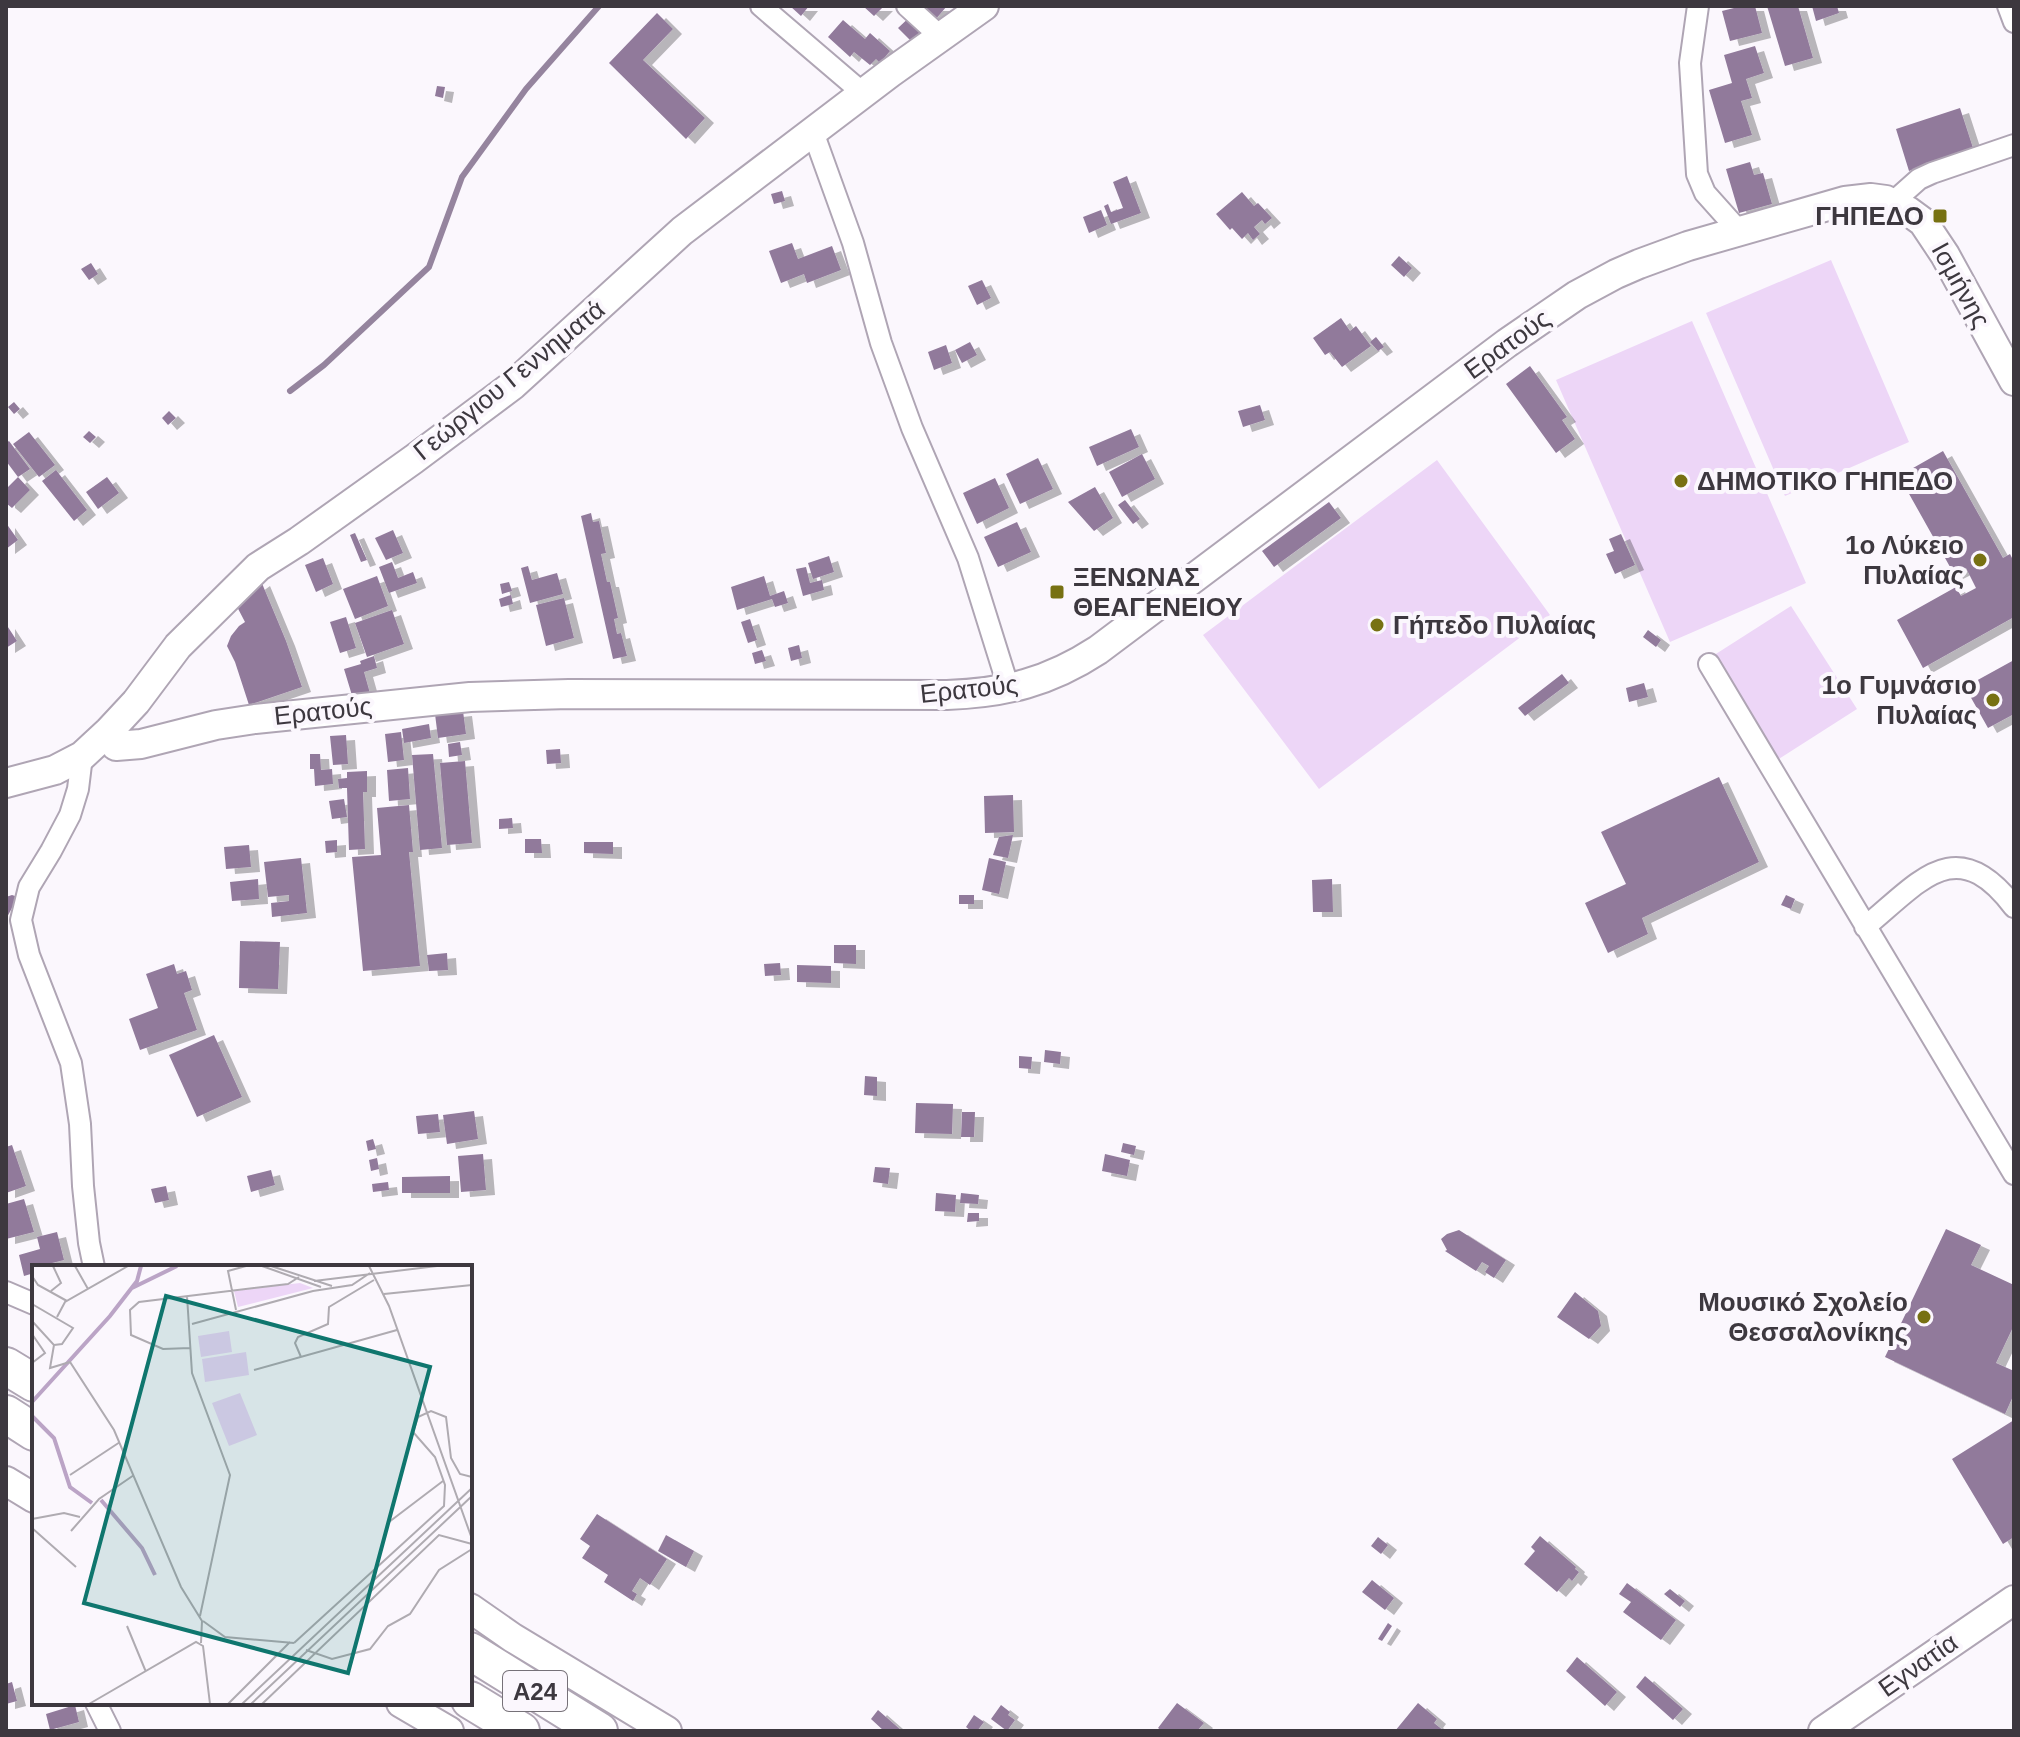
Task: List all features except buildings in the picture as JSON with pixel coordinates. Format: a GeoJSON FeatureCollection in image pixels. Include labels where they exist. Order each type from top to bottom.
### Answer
{"type":"FeatureCollection","features":[{"type":"Feature","properties":{"kind":"highway"},"geometry":{"type":"LineString","coordinates":[[6,1366],[32,1382]]}},
{"type":"Feature","properties":{"kind":"highway"},"geometry":{"type":"LineString","coordinates":[[6,1414],[32,1431]]}},
{"type":"Feature","properties":{"kind":"highway","name":"Α24"},"geometry":{"type":"LineString","coordinates":[[472,1652],[599,1731]]}},
{"type":"Feature","properties":{"kind":"highway","name":"Α24"},"geometry":{"type":"LineString","coordinates":[[472,1701],[521,1731]]}},
{"type":"Feature","properties":{"kind":"street"},"geometry":{"type":"LineString","coordinates":[[761,6],[864,94]]}},
{"type":"Feature","properties":{"kind":"street"},"geometry":{"type":"LineString","coordinates":[[907,6],[941,37]]}},
{"type":"Feature","properties":{"kind":"street","name":"Γεώργιου Γεννηματά"},"geometry":{"type":"LineString","coordinates":[[6,783],[55,770],[82,756],[136,702],[178,646],[258,567],[414,459],[513,385],[682,231],[890,73],[984,6]]}},
{"type":"Feature","properties":{"kind":"street"},"geometry":{"type":"LineString","coordinates":[[1698,6],[1690,53],[1697,174],[1705,193],[1739,231]]}},
{"type":"Feature","properties":{"kind":"street"},"geometry":{"type":"LineString","coordinates":[[2008,6],[2014,22]]}},
{"type":"Feature","properties":{"kind":"street"},"geometry":{"type":"LineString","coordinates":[[813,132],[853,243],[881,343],[912,428],[968,558],[1009,689]]}},
{"type":"Feature","properties":{"kind":"street"},"geometry":{"type":"LineString","coordinates":[[1892,203],[1919,179],[2014,145]]}},
{"type":"Feature","properties":{"kind":"street","name":"Ερατούς"},"geometry":{"type":"LineString","coordinates":[[109,731],[116,746],[126,746],[255,719],[500,695],[947,695],[1009,689],[1058,673],[1098,650],[1554,309],[1592,286],[1688,246],[1845,201],[1871,198],[1892,203]]}},
{"type":"Feature","properties":{"kind":"street","name":"Ισμήνης"},"geometry":{"type":"LineString","coordinates":[[1892,203],[1915,216],[1932,234],[2014,381]]}},
{"type":"Feature","properties":{"kind":"street"},"geometry":{"type":"LineString","coordinates":[[1709,664],[2014,1174]]}},
{"type":"Feature","properties":{"kind":"street"},"geometry":{"type":"LineString","coordinates":[[82,756],[78,789],[70,815],[29,887],[21,920],[29,955],[71,1063],[94,1265]]}},
{"type":"Feature","properties":{"kind":"street"},"geometry":{"type":"LineString","coordinates":[[1865,927],[1926,877],[1943,868],[1959,866],[1988,879],[2000,888],[2014,907]]}},
{"type":"Feature","properties":{"kind":"street"},"geometry":{"type":"LineString","coordinates":[[6,1292],[32,1303]]}},
{"type":"Feature","properties":{"kind":"street"},"geometry":{"type":"LineString","coordinates":[[6,1481],[32,1497]]}},
{"type":"Feature","properties":{"kind":"street","name":"Εγνατία"},"geometry":{"type":"LineString","coordinates":[[1823,1731],[2014,1600]]}},
{"type":"Feature","properties":{"kind":"street"},"geometry":{"type":"LineString","coordinates":[[472,1609],[513,1638],[667,1731]]}},
{"type":"Feature","properties":{"kind":"street"},"geometry":{"type":"LineString","coordinates":[[97,1705],[110,1731]]}},
{"type":"Feature","properties":{"kind":"street"},"geometry":{"type":"LineString","coordinates":[[404,1705],[449,1731]]}},
{"type":"Feature","properties":{"kind":"shaded area","name":"ΔΗΜΟΤΙΚΟ ΓΗΠΕΔΟ"},"geometry":{"type":"Polygon","coordinates":[[[1831,260],[1909,442],[1785,496],[1706,313],[1831,260]]]}},
{"type":"Feature","properties":{"kind":"shaded area","name":"ΔΗΜΟΤΙΚΟ ΓΗΠΕΔΟ"},"geometry":{"type":"Polygon","coordinates":[[[1692,321],[1806,583],[1670,642],[1556,380],[1692,321]]]}},
{"type":"Feature","properties":{"kind":"shaded area","name":"Γήπεδο Πυλαίας"},"geometry":{"type":"Polygon","coordinates":[[[1437,460],[1550,615],[1319,789],[1203,635],[1437,460]]]}},
{"type":"Feature","properties":{"kind":"shaded area"},"geometry":{"type":"Polygon","coordinates":[[[1791,606],[1857,709],[1774,762],[1708,659],[1791,606]]]}},
{"type":"Feature","properties":{"kind":"waterway"},"geometry":{"type":"LineString","coordinates":[[290,391],[324,365],[429,267],[462,177],[526,89],[599,6]]}},
{"type":"Feature","properties":{"kind":"place","name":"ΓΗΠΕΔΟ"},"geometry":{"type":"Point","coordinates":[1940,216]}},
{"type":"Feature","properties":{"kind":"place","name":"ΔΗΜΟΤΙΚΟ ΓΗΠΕΔΟ"},"geometry":{"type":"Point","coordinates":[1681,481]}},
{"type":"Feature","properties":{"kind":"place","name":"1ο Λύκειο Πυλαίας"},"geometry":{"type":"Point","coordinates":[1980,560]}},
{"type":"Feature","properties":{"kind":"place","name":"ΞΕΝΩΝΑΣ ΘΕΑΓΕΝΕΙΟΥ"},"geometry":{"type":"Point","coordinates":[1057,592]}},
{"type":"Feature","properties":{"kind":"place","name":"Γήπεδο Πυλαίας"},"geometry":{"type":"Point","coordinates":[1377,625]}},
{"type":"Feature","properties":{"kind":"place","name":"1ο Γυμνάσιο Πυλαίας"},"geometry":{"type":"Point","coordinates":[1993,700]}},
{"type":"Feature","properties":{"kind":"place","name":"Μουσικό Σχολείο Θεσσαλονίκης"},"geometry":{"type":"Point","coordinates":[1924,1317]}}]}
